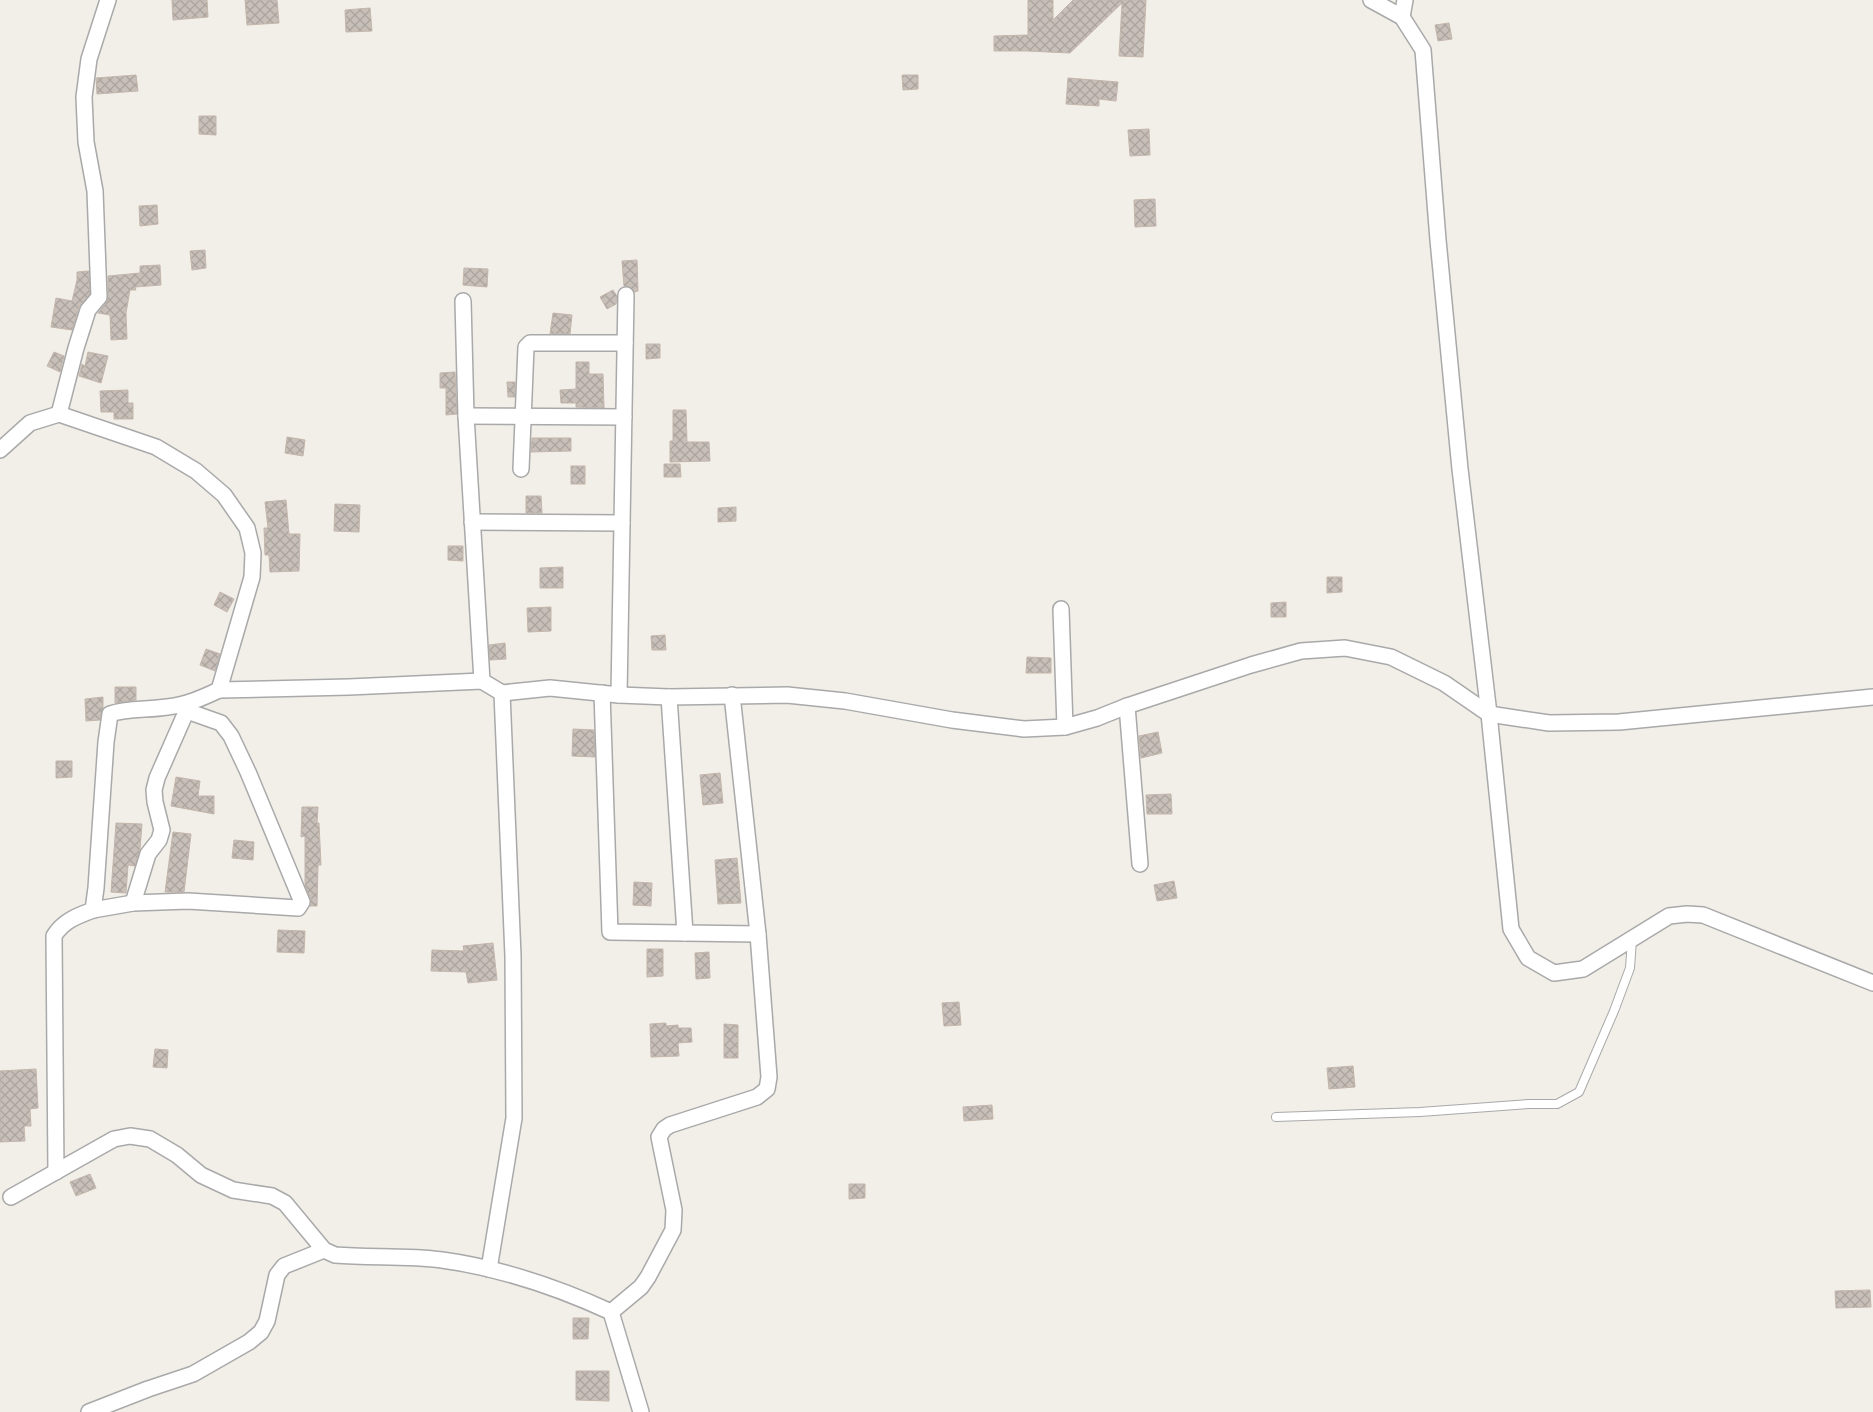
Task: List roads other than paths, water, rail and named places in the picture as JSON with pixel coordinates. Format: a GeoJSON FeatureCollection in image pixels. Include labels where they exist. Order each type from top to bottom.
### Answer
{"type":"FeatureCollection","features":[{"type":"Feature","properties":{"kind":"street"},"geometry":{"type":"LineString","coordinates":[[59,414],[88,310],[99,297],[95,191],[86,142],[84,97],[88,59],[108,0]]}},
{"type":"Feature","properties":{"kind":"street"},"geometry":{"type":"LineString","coordinates":[[1371,0],[1402,17],[1423,50],[1438,240],[1459,460],[1489,714],[1511,929],[1528,958],[1554,973],[1583,969],[1669,916],[1703,915],[1873,983]]}},
{"type":"Feature","properties":{"kind":"street"},"geometry":{"type":"LineString","coordinates":[[1402,17],[1405,0]]}},
{"type":"Feature","properties":{"kind":"street"},"geometry":{"type":"LineString","coordinates":[[619,694],[626,295]]}},
{"type":"Feature","properties":{"kind":"street"},"geometry":{"type":"LineString","coordinates":[[464,301],[466,416],[482,681]]}},
{"type":"Feature","properties":{"kind":"street"},"geometry":{"type":"LineString","coordinates":[[520,469],[526,347],[530,343],[625,343]]}},
{"type":"Feature","properties":{"kind":"street"},"geometry":{"type":"LineString","coordinates":[[0,450],[30,423],[59,414],[156,447],[196,471],[224,495],[247,528],[253,553],[252,577],[219,690]]}},
{"type":"Feature","properties":{"kind":"street"},"geometry":{"type":"LineString","coordinates":[[466,416],[624,417]]}},
{"type":"Feature","properties":{"kind":"street"},"geometry":{"type":"LineString","coordinates":[[472,522],[622,523]]}},
{"type":"Feature","properties":{"kind":"street"},"geometry":{"type":"LineString","coordinates":[[1061,609],[1064,727]]}},
{"type":"Feature","properties":{"kind":"street"},"geometry":{"type":"LineString","coordinates":[[93,910],[106,742],[110,714],[120,710],[137,711],[189,707],[219,690],[482,681],[502,693],[550,688],[669,697],[788,695],[845,701],[952,720],[1024,729],[1064,727],[1097,718],[1127,706],[1251,665],[1301,651],[1345,648],[1391,656],[1444,683],[1489,714],[1549,723],[1618,722],[1873,697]]}},
{"type":"Feature","properties":{"kind":"street"},"geometry":{"type":"LineString","coordinates":[[490,1269],[514,1118],[513,956],[502,693]]}},
{"type":"Feature","properties":{"kind":"street"},"geometry":{"type":"LineString","coordinates":[[602,693],[610,932],[758,934]]}},
{"type":"Feature","properties":{"kind":"street"},"geometry":{"type":"LineString","coordinates":[[611,1312],[641,1287],[673,1230],[674,1210],[659,1137],[664,1128],[757,1097],[767,1089],[769,1077],[758,934],[732,695]]}},
{"type":"Feature","properties":{"kind":"street"},"geometry":{"type":"LineString","coordinates":[[669,697],[685,933]]}},
{"type":"Feature","properties":{"kind":"street"},"geometry":{"type":"LineString","coordinates":[[1127,706],[1140,864]]}},
{"type":"Feature","properties":{"kind":"street"},"geometry":{"type":"LineString","coordinates":[[56,1172],[54,936],[59,928],[69,920],[93,910],[133,903],[188,901],[298,908],[302,902],[231,736],[221,723],[189,707]]}},
{"type":"Feature","properties":{"kind":"street"},"geometry":{"type":"LineString","coordinates":[[133,903],[148,854],[160,840],[162,830],[154,802],[156,778],[189,707]]}},
{"type":"Feature","properties":{"kind":"street"},"geometry":{"type":"LineString","coordinates":[[11,1197],[114,1139],[130,1136],[150,1139],[176,1155],[201,1175],[233,1190],[272,1196],[285,1203],[324,1250],[335,1255],[441,1260],[490,1269],[576,1297],[611,1312]]}},
{"type":"Feature","properties":{"kind":"street"},"geometry":{"type":"LineString","coordinates":[[90,1412],[148,1389],[193,1374],[249,1342],[261,1332],[267,1321],[277,1275],[284,1266],[324,1250]]}},
{"type":"Feature","properties":{"kind":"street"},"geometry":{"type":"LineString","coordinates":[[611,1312],[641,1412]]}},
{"type":"Feature","properties":{"kind":"lane"},"geometry":{"type":"LineString","coordinates":[[1276,1117],[1420,1112],[1528,1104],[1557,1104],[1579,1092],[1614,1011],[1630,968],[1632,940]]}}]}
